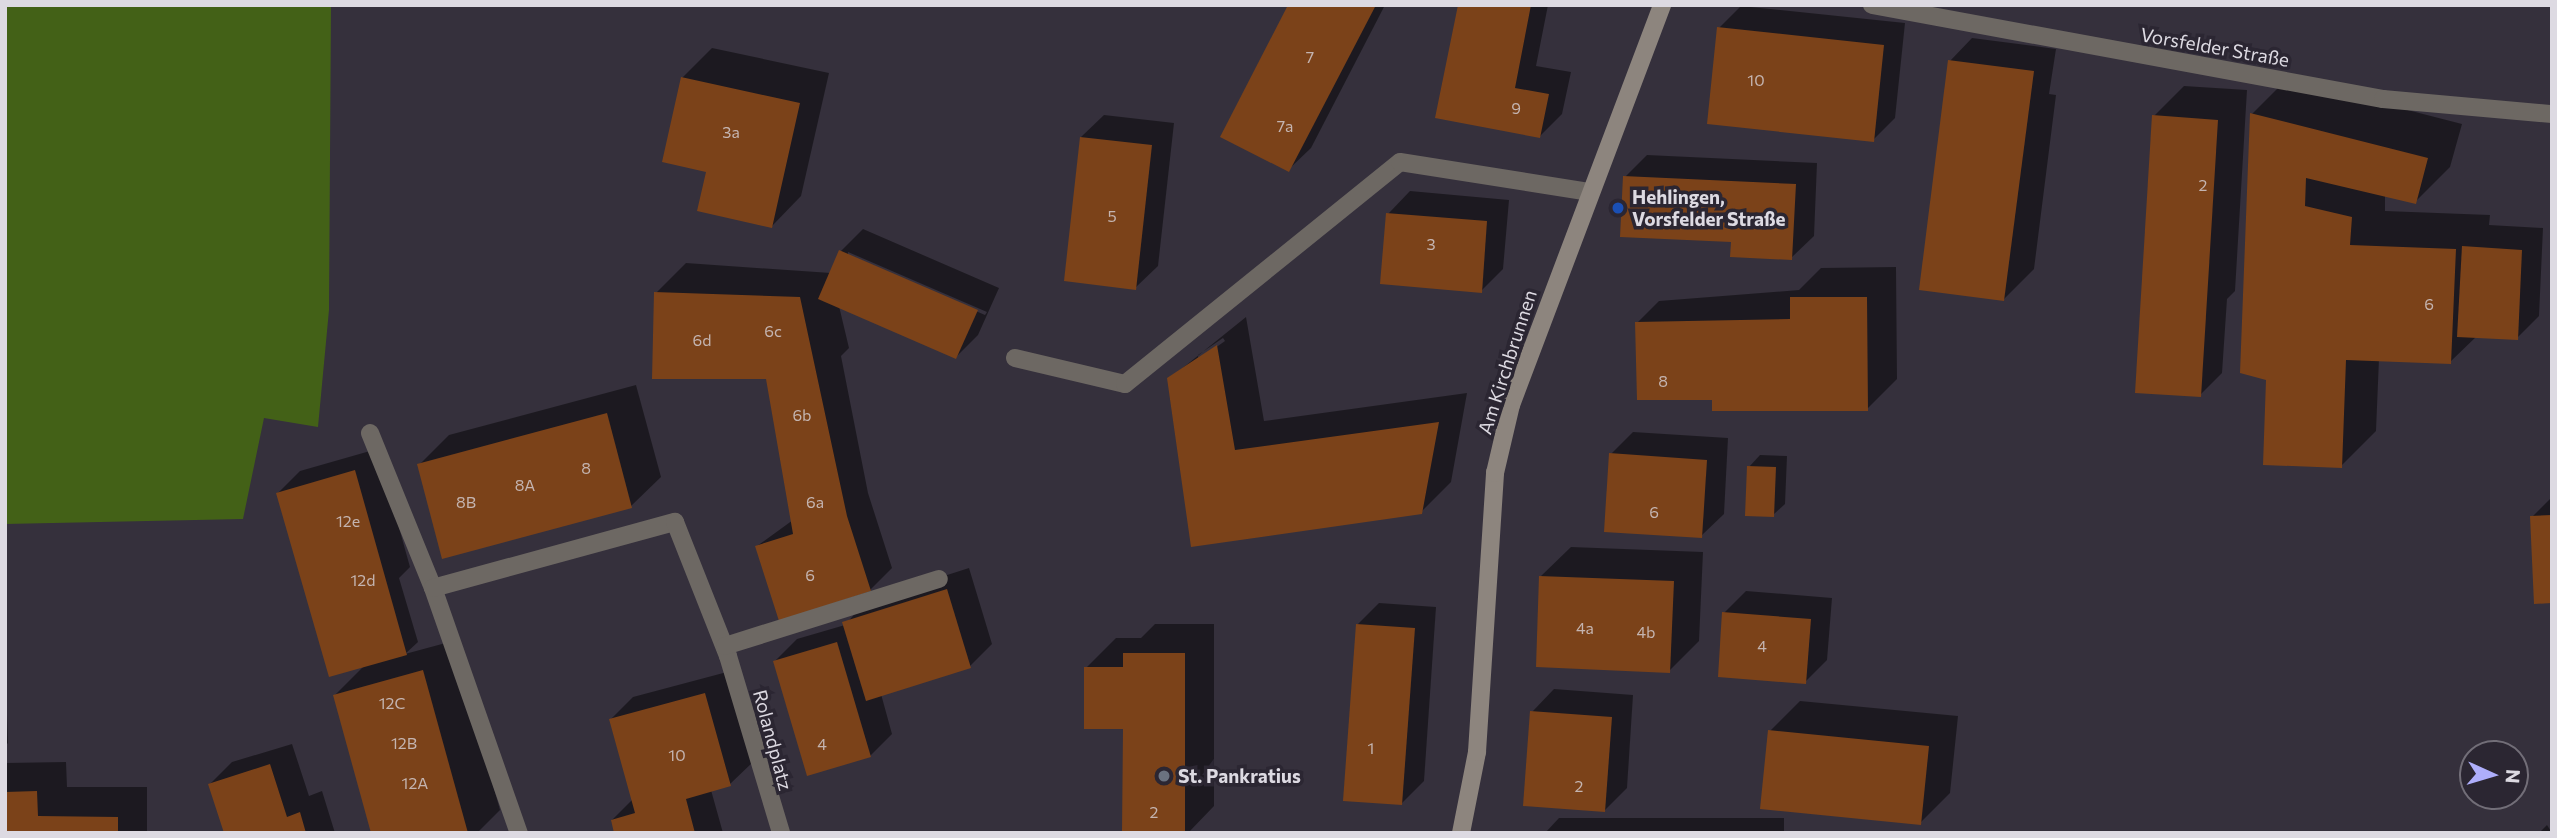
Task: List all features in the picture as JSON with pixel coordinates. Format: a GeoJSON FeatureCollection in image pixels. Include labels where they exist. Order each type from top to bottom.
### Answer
{"type":"FeatureCollection","features":[{"type":"Feature","properties":{"kind":"main road","name":"Am Kirchbrunnen"},"geometry":{"type":"LineString","coordinates":[[1461,833],[1477,752],[1495,473],[1511,405],[1589,192],[1662,5]]}},
{"type":"Feature","properties":{"kind":"street","name":"Vorsfelder Straße"},"geometry":{"type":"LineString","coordinates":[[1872,5],[2383,99],[2552,114]]}},
{"type":"Feature","properties":{"kind":"street"},"geometry":{"type":"LineString","coordinates":[[1015,358],[1125,384],[1400,162],[1589,192]]}},
{"type":"Feature","properties":{"kind":"street"},"geometry":{"type":"LineString","coordinates":[[370,433],[433,588],[519,833]]}},
{"type":"Feature","properties":{"kind":"street","name":"Rolandplatz"},"geometry":{"type":"LineString","coordinates":[[433,588],[675,522],[726,651],[781,833]]}},
{"type":"Feature","properties":{"kind":"street"},"geometry":{"type":"LineString","coordinates":[[726,651],[939,579]]}},
{"type":"Feature","properties":{"kind":"green space"},"geometry":{"type":"Polygon","coordinates":[[[5,5],[331,5],[329,310],[318,427],[264,418],[243,519],[5,524],[5,5]]]}},
{"type":"Feature","properties":{"kind":"building"},"geometry":{"type":"Polygon","coordinates":[[[1288,5],[1376,5],[1289,172],[1220,137],[1288,5]]]}},
{"type":"Feature","properties":{"kind":"building"},"geometry":{"type":"Polygon","coordinates":[[[1458,5],[1531,5],[1515,88],[1549,94],[1540,138],[1435,118],[1458,5]]]}},
{"type":"Feature","properties":{"kind":"building"},"geometry":{"type":"Polygon","coordinates":[[[1717,27],[1884,45],[1874,142],[1707,124],[1717,27]]]}},
{"type":"Feature","properties":{"kind":"building"},"geometry":{"type":"Polygon","coordinates":[[[1948,60],[2034,71],[2004,301],[1919,290],[1948,60]]]}},
{"type":"Feature","properties":{"kind":"building"},"geometry":{"type":"Polygon","coordinates":[[[681,77],[800,103],[772,228],[697,211],[706,172],[662,162],[681,77]]]}},
{"type":"Feature","properties":{"kind":"building"},"geometry":{"type":"Polygon","coordinates":[[[2250,113],[2428,158],[2416,204],[2306,178],[2305,206],[2352,217],[2350,245],[2456,249],[2451,364],[2346,360],[2342,468],[2263,465],[2266,380],[2240,373],[2250,113]]]}},
{"type":"Feature","properties":{"kind":"building"},"geometry":{"type":"Polygon","coordinates":[[[2152,115],[2218,120],[2201,397],[2135,393],[2152,115]]]}},
{"type":"Feature","properties":{"kind":"building"},"geometry":{"type":"Polygon","coordinates":[[[1080,137],[1152,145],[1136,290],[1064,281],[1080,137]]]}},
{"type":"Feature","properties":{"kind":"building"},"geometry":{"type":"Polygon","coordinates":[[[1623,176],[1796,184],[1792,260],[1730,257],[1731,242],[1620,237],[1623,176]]]}},
{"type":"Feature","properties":{"kind":"building"},"geometry":{"type":"Polygon","coordinates":[[[1386,213],[1487,221],[1482,293],[1380,284],[1386,213]]]}},
{"type":"Feature","properties":{"kind":"building"},"geometry":{"type":"Polygon","coordinates":[[[2462,246],[2522,250],[2518,340],[2457,337],[2462,246]]]}},
{"type":"Feature","properties":{"kind":"building"},"geometry":{"type":"Polygon","coordinates":[[[839,250],[978,310],[956,359],[818,299],[839,250]]]}},
{"type":"Feature","properties":{"kind":"building"},"geometry":{"type":"Polygon","coordinates":[[[654,292],[800,297],[847,516],[871,591],[779,621],[755,546],[793,534],[766,379],[652,379],[654,292]]]}},
{"type":"Feature","properties":{"kind":"building"},"geometry":{"type":"Polygon","coordinates":[[[1790,297],[1867,297],[1868,411],[1712,411],[1712,400],[1637,400],[1635,322],[1790,319],[1790,297]]]}},
{"type":"Feature","properties":{"kind":"building"},"geometry":{"type":"Polygon","coordinates":[[[1217,345],[1235,450],[1439,422],[1422,514],[1191,547],[1167,378],[1217,345]]]}},
{"type":"Feature","properties":{"kind":"building"},"geometry":{"type":"Polygon","coordinates":[[[607,413],[632,508],[442,559],[417,464],[607,413]]]}},
{"type":"Feature","properties":{"kind":"building"},"geometry":{"type":"Polygon","coordinates":[[[1609,453],[1707,460],[1702,538],[1604,532],[1609,453]]]}},
{"type":"Feature","properties":{"kind":"building"},"geometry":{"type":"Polygon","coordinates":[[[1747,466],[1776,467],[1774,517],[1745,516],[1747,466]]]}},
{"type":"Feature","properties":{"kind":"building"},"geometry":{"type":"Polygon","coordinates":[[[355,470],[407,655],[329,677],[276,493],[355,470]]]}},
{"type":"Feature","properties":{"kind":"building"},"geometry":{"type":"Polygon","coordinates":[[[2552,515],[2552,603],[2534,604],[2530,516],[2552,515]]]}},
{"type":"Feature","properties":{"kind":"building"},"geometry":{"type":"Polygon","coordinates":[[[1539,576],[1674,581],[1670,673],[1536,667],[1539,576]]]}},
{"type":"Feature","properties":{"kind":"building"},"geometry":{"type":"Polygon","coordinates":[[[947,589],[971,668],[866,701],[842,622],[947,589]]]}},
{"type":"Feature","properties":{"kind":"building"},"geometry":{"type":"Polygon","coordinates":[[[1722,612],[1811,619],[1806,684],[1718,677],[1722,612]]]}},
{"type":"Feature","properties":{"kind":"building"},"geometry":{"type":"Polygon","coordinates":[[[1356,624],[1415,628],[1402,805],[1343,801],[1356,624]]]}},
{"type":"Feature","properties":{"kind":"building"},"geometry":{"type":"Polygon","coordinates":[[[837,642],[871,757],[807,776],[773,661],[837,642]]]}},
{"type":"Feature","properties":{"kind":"building"},"geometry":{"type":"Polygon","coordinates":[[[1123,653],[1185,653],[1185,833],[1122,833],[1123,729],[1084,729],[1084,667],[1123,667],[1123,653]]]}},
{"type":"Feature","properties":{"kind":"building"},"geometry":{"type":"Polygon","coordinates":[[[423,670],[468,833],[371,833],[333,695],[423,670]]]}},
{"type":"Feature","properties":{"kind":"building"},"geometry":{"type":"Polygon","coordinates":[[[705,693],[731,786],[686,799],[695,833],[614,833],[611,820],[635,813],[609,719],[705,693]]]}},
{"type":"Feature","properties":{"kind":"building"},"geometry":{"type":"Polygon","coordinates":[[[1530,711],[1612,717],[1605,812],[1523,806],[1530,711]]]}},
{"type":"Feature","properties":{"kind":"building"},"geometry":{"type":"Polygon","coordinates":[[[1768,730],[1929,746],[1921,825],[1760,809],[1768,730]]]}},
{"type":"Feature","properties":{"kind":"building"},"geometry":{"type":"Polygon","coordinates":[[[270,764],[287,817],[300,812],[306,833],[224,833],[208,784],[270,764]]]}},
{"type":"Feature","properties":{"kind":"building"},"geometry":{"type":"Polygon","coordinates":[[[37,791],[38,816],[118,817],[118,833],[5,833],[5,792],[37,791]]]}},
{"type":"Feature","properties":{"kind":"place","name":"Hehlingen, Vorsfelder Straße"},"geometry":{"type":"Point","coordinates":[1618,208]}},
{"type":"Feature","properties":{"kind":"place","name":"St. Pankratius"},"geometry":{"type":"Point","coordinates":[1164,776]}}]}
